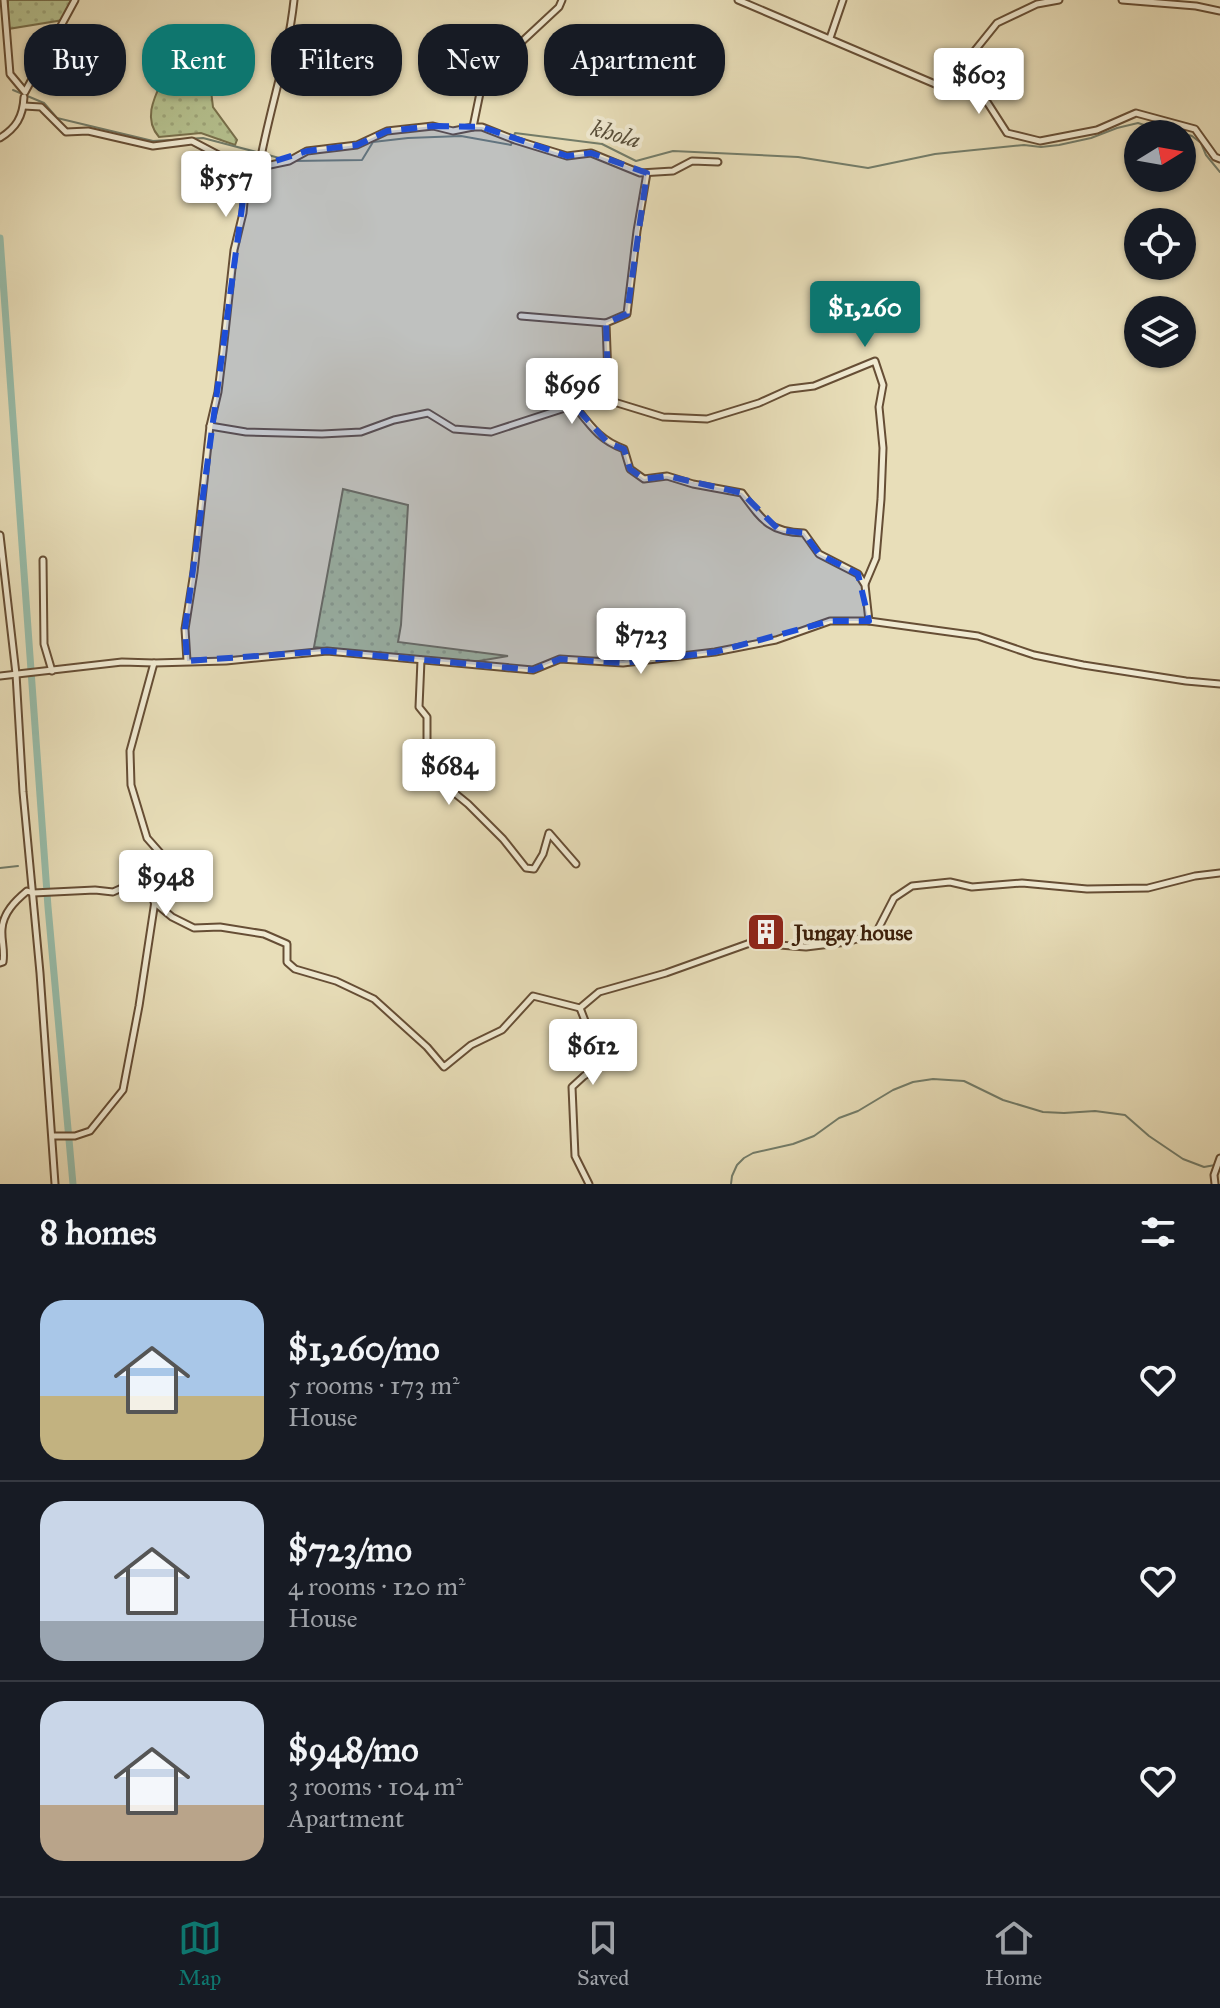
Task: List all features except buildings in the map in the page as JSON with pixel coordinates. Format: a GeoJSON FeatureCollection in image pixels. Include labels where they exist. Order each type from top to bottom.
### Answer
{"type":"FeatureCollection","features":[{"type":"Feature","properties":{"kind":"street"},"geometry":{"type":"LineString","coordinates":[[4,0],[10,74],[25,92],[75,0]]}},
{"type":"Feature","properties":{"kind":"street"},"geometry":{"type":"LineString","coordinates":[[259,168],[291,33],[294,0]]}},
{"type":"Feature","properties":{"kind":"street"},"geometry":{"type":"LineString","coordinates":[[473,127],[480,93],[515,48],[559,7],[562,0]]}},
{"type":"Feature","properties":{"kind":"street"},"geometry":{"type":"LineString","coordinates":[[738,0],[942,87],[980,91],[1007,133],[1040,141],[1097,130],[1136,113],[1195,129],[1215,157],[1220,159]]}},
{"type":"Feature","properties":{"kind":"street"},"geometry":{"type":"LineString","coordinates":[[830,38],[843,0]]}},
{"type":"Feature","properties":{"kind":"street"},"geometry":{"type":"LineString","coordinates":[[964,87],[972,54],[997,23],[1037,4],[1059,0]]}},
{"type":"Feature","properties":{"kind":"street"},"geometry":{"type":"LineString","coordinates":[[1122,0],[1220,11]]}},
{"type":"Feature","properties":{"kind":"street"},"geometry":{"type":"LineString","coordinates":[[1,138],[17,125],[24,97]]}},
{"type":"Feature","properties":{"kind":"street"},"geometry":{"type":"LineString","coordinates":[[24,106],[41,107],[66,132],[88,131],[153,146],[192,141],[247,170],[289,161],[307,151],[357,145],[387,131],[433,126],[453,131],[482,127],[567,156],[591,153],[640,173],[673,171],[692,161],[718,162]]}},
{"type":"Feature","properties":{"kind":"street"},"geometry":{"type":"LineString","coordinates":[[187,661],[185,629],[210,426],[218,392],[232,262],[243,213],[247,170]]}},
{"type":"Feature","properties":{"kind":"street"},"geometry":{"type":"LineString","coordinates":[[521,316],[606,323],[627,314],[647,173]]}},
{"type":"Feature","properties":{"kind":"street"},"geometry":{"type":"LineString","coordinates":[[606,323],[608,377],[614,402],[663,417],[707,419],[759,403],[790,389],[814,386],[875,361],[883,385],[879,407],[883,448],[881,499],[876,558],[865,585]]}},
{"type":"Feature","properties":{"kind":"street"},"geometry":{"type":"LineString","coordinates":[[210,426],[246,432],[361,432],[394,420],[428,413],[454,429],[491,432],[574,405],[587,385],[608,377]]}},
{"type":"Feature","properties":{"kind":"street"},"geometry":{"type":"LineString","coordinates":[[574,405],[602,438],[624,449],[630,469],[644,479],[667,476],[742,493],[760,518],[779,530],[804,533],[819,554],[858,574],[865,585],[869,621]]}},
{"type":"Feature","properties":{"kind":"street"},"geometry":{"type":"LineString","coordinates":[[0,535],[16,674],[23,792],[56,1136],[55,1184]]}},
{"type":"Feature","properties":{"kind":"street"},"geometry":{"type":"LineString","coordinates":[[43,560],[44,644],[52,671]]}},
{"type":"Feature","properties":{"kind":"street"},"geometry":{"type":"LineString","coordinates":[[0,676],[122,662],[226,661],[327,651],[533,670],[560,659],[623,663],[715,652],[776,640],[830,621],[869,621],[978,636],[1034,655],[1083,665],[1220,684]]}},
{"type":"Feature","properties":{"kind":"street"},"geometry":{"type":"LineString","coordinates":[[421,660],[419,707],[427,717],[430,773],[468,804],[503,839],[526,868],[534,869],[543,854],[549,833],[576,864]]}},
{"type":"Feature","properties":{"kind":"street"},"geometry":{"type":"LineString","coordinates":[[56,1136],[75,1136],[90,1131],[123,1090],[162,855],[147,838],[131,785],[130,751],[154,663]]}},
{"type":"Feature","properties":{"kind":"street"},"geometry":{"type":"LineString","coordinates":[[580,1008],[599,992],[666,973],[750,943],[806,947],[847,942],[876,933],[894,898],[912,886],[950,882],[972,887],[1022,883],[1087,889],[1148,888],[1220,873]]}},
{"type":"Feature","properties":{"kind":"street"},"geometry":{"type":"LineString","coordinates":[[0,963],[3,962],[4,953],[2,930],[5,915],[27,891],[113,892],[144,878],[157,881]]}},
{"type":"Feature","properties":{"kind":"street"},"geometry":{"type":"LineString","coordinates":[[154,902],[172,917],[194,928],[220,927],[264,934],[287,944],[287,962],[295,969],[336,981],[374,999],[427,1047],[444,1067],[471,1045],[502,1030],[533,996],[580,1008]]}},
{"type":"Feature","properties":{"kind":"street"},"geometry":{"type":"LineString","coordinates":[[580,1008],[587,1026],[594,1070],[572,1087],[575,1156],[589,1184]]}},
{"type":"Feature","properties":{"kind":"street"},"geometry":{"type":"LineString","coordinates":[[1215,1184],[1214,1175],[1220,1158]]}},
{"type":"Feature","properties":{"kind":"highlighted area"},"geometry":{"type":"Polygon","coordinates":[[[433,126],[482,127],[567,156],[591,153],[647,173],[627,314],[606,323],[608,377],[587,385],[574,405],[608,443],[624,449],[630,469],[644,479],[667,476],[742,493],[779,530],[804,533],[819,554],[858,574],[869,621],[830,621],[715,652],[623,663],[560,659],[533,670],[327,651],[187,661],[185,629],[247,170],[307,151],[357,145],[387,131],[433,126]]]}},
{"type":"Feature","properties":{"kind":"green space"},"geometry":{"type":"Polygon","coordinates":[[[8,0],[72,0],[63,20],[8,29],[8,0]]]}},
{"type":"Feature","properties":{"kind":"green space"},"geometry":{"type":"Polygon","coordinates":[[[155,96],[212,96],[213,107],[237,140],[235,145],[201,133],[159,137],[151,120],[155,96]]]}},
{"type":"Feature","properties":{"kind":"green space"},"geometry":{"type":"Polygon","coordinates":[[[343,489],[408,505],[398,642],[508,656],[473,662],[314,647],[343,489]]]}},
{"type":"Feature","properties":{"kind":"waterway","name":"khola"},"geometry":{"type":"LineString","coordinates":[[13,90],[44,103],[57,118],[153,141],[203,138],[287,160]]}},
{"type":"Feature","properties":{"kind":"waterway","name":"khola"},"geometry":{"type":"LineString","coordinates":[[293,161],[362,160],[373,142],[408,138],[461,136],[511,145],[515,133],[602,144],[636,161],[673,151],[798,157],[868,168],[935,154],[1024,145],[1059,145],[1138,123],[1192,136],[1201,143],[1220,172]]}},
{"type":"Feature","properties":{"kind":"waterway"},"geometry":{"type":"LineString","coordinates":[[0,238],[48,907],[73,1184]]}},
{"type":"Feature","properties":{"kind":"waterway"},"geometry":{"type":"LineString","coordinates":[[0,868],[18,866]]}},
{"type":"Feature","properties":{"kind":"waterway"},"geometry":{"type":"LineString","coordinates":[[731,1184],[737,1165],[753,1153],[814,1136],[839,1118],[858,1111],[893,1090],[913,1082],[933,1079],[964,1081],[1003,1100],[1043,1112],[1095,1111],[1125,1115],[1183,1159],[1204,1167],[1215,1165]]}},
{"type":"Feature","properties":{"kind":"place","name":"Jungay house"},"geometry":{"type":"Point","coordinates":[766,932]}}]}
